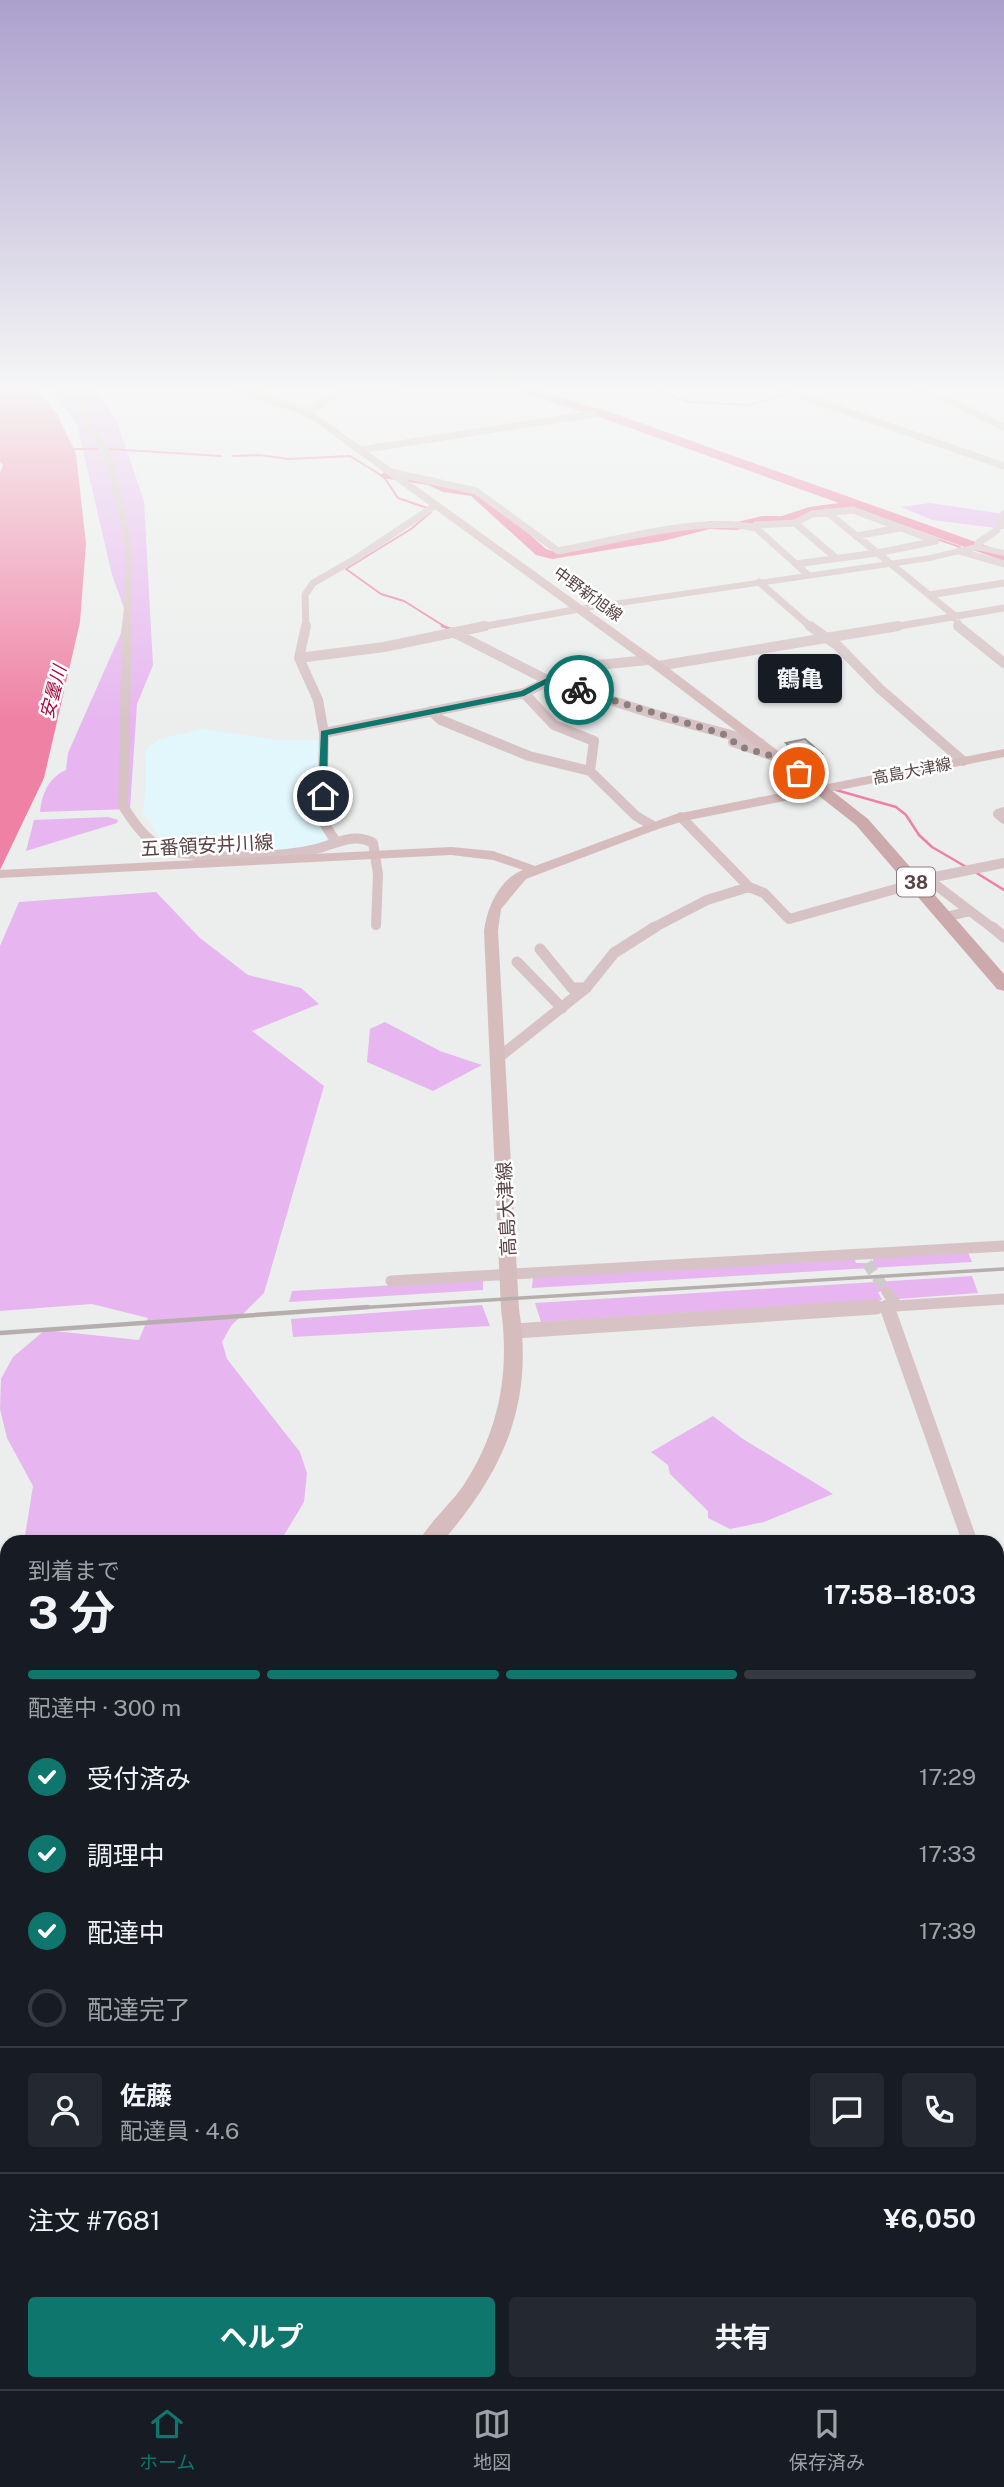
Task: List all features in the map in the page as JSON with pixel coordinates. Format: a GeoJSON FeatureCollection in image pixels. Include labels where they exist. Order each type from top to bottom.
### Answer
{"type":"FeatureCollection","features":[{"type":"Feature","properties":{"kind":"main road","name":"中野新旭線"},"geometry":{"type":"LineString","coordinates":[[427,498],[820,789]]}},
{"type":"Feature","properties":{"kind":"main road","name":"高島大津線"},"geometry":{"type":"LineString","coordinates":[[820,789],[1004,753]]}},
{"type":"Feature","properties":{"kind":"main road"},"geometry":{"type":"LineString","coordinates":[[533,870],[681,817],[820,789]]}},
{"type":"Feature","properties":{"kind":"main road","name":"38"},"geometry":{"type":"LineString","coordinates":[[820,789],[862,822],[920,881],[946,917],[1004,985]]}},
{"type":"Feature","properties":{"kind":"main road","name":"五番領安井川線"},"geometry":{"type":"LineString","coordinates":[[0,873],[376,857],[451,851],[481,852],[508,858],[533,870]]}},
{"type":"Feature","properties":{"kind":"main road","name":"高島大津線"},"geometry":{"type":"LineString","coordinates":[[434,1535],[474,1484],[499,1439],[513,1395],[515,1331],[510,1308],[491,931],[494,909],[510,887],[533,870]]}},
{"type":"Feature","properties":{"kind":"street"},"geometry":{"type":"LineString","coordinates":[[118,498],[129,549],[123,806],[141,834],[165,849],[185,853],[290,853],[316,850],[350,839],[368,839],[373,843],[378,874],[376,925]]}},
{"type":"Feature","properties":{"kind":"street"},"geometry":{"type":"LineString","coordinates":[[486,498],[558,551],[710,523],[736,523],[756,528],[808,575]]}},
{"type":"Feature","properties":{"kind":"street"},"geometry":{"type":"LineString","coordinates":[[337,842],[322,820],[324,733],[318,700],[299,658],[306,622],[307,589],[436,505]]}},
{"type":"Feature","properties":{"kind":"street"},"geometry":{"type":"LineString","coordinates":[[756,528],[762,524],[795,523],[811,514],[853,510],[936,541],[795,564]]}},
{"type":"Feature","properties":{"kind":"street"},"geometry":{"type":"LineString","coordinates":[[827,512],[955,616],[958,626],[1004,663]]}},
{"type":"Feature","properties":{"kind":"street"},"geometry":{"type":"LineString","coordinates":[[978,547],[978,543],[997,530],[1004,514]]}},
{"type":"Feature","properties":{"kind":"street"},"geometry":{"type":"LineString","coordinates":[[795,523],[836,558]]}},
{"type":"Feature","properties":{"kind":"street"},"geometry":{"type":"LineString","coordinates":[[856,536],[900,528]]}},
{"type":"Feature","properties":{"kind":"street"},"geometry":{"type":"LineString","coordinates":[[299,658],[384,647],[579,610],[890,564],[978,547],[1004,553]]}},
{"type":"Feature","properties":{"kind":"street"},"geometry":{"type":"LineString","coordinates":[[959,551],[1004,564]]}},
{"type":"Feature","properties":{"kind":"street"},"geometry":{"type":"LineString","coordinates":[[759,582],[825,639],[838,646],[880,689],[963,761]]}},
{"type":"Feature","properties":{"kind":"street"},"geometry":{"type":"LineString","coordinates":[[929,595],[1004,583]]}},
{"type":"Feature","properties":{"kind":"street"},"geometry":{"type":"LineString","coordinates":[[991,585],[1004,595]]}},
{"type":"Feature","properties":{"kind":"street"},"geometry":{"type":"LineString","coordinates":[[324,733],[524,693],[577,667],[653,663],[825,639],[1004,608]]}},
{"type":"Feature","properties":{"kind":"street"},"geometry":{"type":"LineString","coordinates":[[453,632],[547,680],[760,743]]}},
{"type":"Feature","properties":{"kind":"street"},"geometry":{"type":"LineString","coordinates":[[524,693],[554,725],[594,741],[590,771]]}},
{"type":"Feature","properties":{"kind":"street"},"geometry":{"type":"LineString","coordinates":[[431,711],[441,720],[529,755],[590,771],[636,816],[653,826]]}},
{"type":"Feature","properties":{"kind":"street"},"geometry":{"type":"LineString","coordinates":[[723,734],[741,747],[779,758]]}},
{"type":"Feature","properties":{"kind":"street"},"geometry":{"type":"LineString","coordinates":[[1004,812],[998,814],[1004,820]]}},
{"type":"Feature","properties":{"kind":"street"},"geometry":{"type":"LineString","coordinates":[[681,817],[749,887],[764,893],[789,919],[920,881],[1004,863]]}},
{"type":"Feature","properties":{"kind":"street"},"geometry":{"type":"LineString","coordinates":[[920,881],[970,911],[1004,937]]}},
{"type":"Feature","properties":{"kind":"street"},"geometry":{"type":"LineString","coordinates":[[498,1058],[586,988],[614,953],[646,932],[708,900],[749,887]]}},
{"type":"Feature","properties":{"kind":"street"},"geometry":{"type":"LineString","coordinates":[[946,917],[970,911]]}},
{"type":"Feature","properties":{"kind":"street"},"geometry":{"type":"LineString","coordinates":[[540,949],[572,988],[586,988]]}},
{"type":"Feature","properties":{"kind":"street"},"geometry":{"type":"LineString","coordinates":[[517,962],[562,1008]]}},
{"type":"Feature","properties":{"kind":"street"},"geometry":{"type":"LineString","coordinates":[[391,1281],[866,1259],[1004,1246]]}},
{"type":"Feature","properties":{"kind":"street"},"geometry":{"type":"LineString","coordinates":[[887,1292],[968,1535]]}},
{"type":"Feature","properties":{"kind":"street"},"geometry":{"type":"LineString","coordinates":[[515,1331],[1004,1299]]}},
{"type":"Feature","properties":{"kind":"shaded area"},"geometry":{"type":"Polygon","coordinates":[[[94,498],[143,498],[153,665],[137,704],[130,809],[40,812],[47,787],[55,777],[66,770],[68,753],[121,633],[124,608],[112,575],[94,498]]]}},
{"type":"Feature","properties":{"kind":"shaded area"},"geometry":{"type":"Polygon","coordinates":[[[930,503],[1004,514],[1004,529],[932,520],[901,507],[930,503]]]}},
{"type":"Feature","properties":{"kind":"shaded area"},"geometry":{"type":"Polygon","coordinates":[[[204,729],[276,740],[321,740],[327,843],[299,849],[214,852],[210,848],[185,846],[161,839],[143,812],[146,785],[145,749],[160,739],[204,729]]]}},
{"type":"Feature","properties":{"kind":"shaded area"},"geometry":{"type":"Polygon","coordinates":[[[108,817],[118,820],[117,823],[26,851],[34,820],[108,817]]]}},
{"type":"Feature","properties":{"kind":"shaded area"},"geometry":{"type":"Polygon","coordinates":[[[156,892],[200,938],[248,975],[301,988],[319,1004],[252,1031],[324,1086],[264,1293],[231,1326],[222,1342],[227,1359],[300,1452],[307,1473],[304,1502],[284,1535],[25,1535],[33,1486],[7,1438],[0,1409],[1,1379],[13,1357],[45,1330],[139,1340],[148,1318],[92,1304],[0,1311],[0,946],[19,902],[156,892]]]}},
{"type":"Feature","properties":{"kind":"shaded area"},"geometry":{"type":"Polygon","coordinates":[[[385,1022],[440,1051],[482,1065],[433,1091],[367,1062],[370,1029],[385,1022]]]}},
{"type":"Feature","properties":{"kind":"shaded area"},"geometry":{"type":"Polygon","coordinates":[[[967,1250],[972,1262],[532,1288],[533,1277],[854,1257],[856,1263],[872,1263],[874,1257],[967,1250]]]}},
{"type":"Feature","properties":{"kind":"shaded area"},"geometry":{"type":"Polygon","coordinates":[[[972,1276],[978,1293],[898,1299],[892,1290],[878,1292],[882,1300],[541,1322],[535,1303],[972,1276]]]}},
{"type":"Feature","properties":{"kind":"shaded area"},"geometry":{"type":"Polygon","coordinates":[[[483,1280],[483,1290],[289,1302],[292,1291],[483,1280]]]}},
{"type":"Feature","properties":{"kind":"shaded area"},"geometry":{"type":"Polygon","coordinates":[[[482,1305],[490,1326],[293,1337],[291,1319],[482,1305]]]}},
{"type":"Feature","properties":{"kind":"shaded area"},"geometry":{"type":"Polygon","coordinates":[[[713,1416],[743,1439],[833,1494],[764,1522],[730,1529],[708,1518],[708,1511],[670,1474],[668,1465],[651,1452],[713,1416]]]}},
{"type":"Feature","properties":{"kind":"water","name":"安曇川"},"geometry":{"type":"Polygon","coordinates":[[[0,498],[81,498],[86,544],[80,622],[44,778],[0,870],[0,498]]]}},
{"type":"Feature","properties":{"kind":"building"},"geometry":{"type":"Polygon","coordinates":[[[805,739],[822,754],[804,758],[786,743],[805,739]]]}},
{"type":"Feature","properties":{"kind":"waterway"},"geometry":{"type":"LineString","coordinates":[[399,498],[427,508],[431,512],[411,529],[346,569],[381,594],[404,601],[446,627]]}},
{"type":"Feature","properties":{"kind":"waterway"},"geometry":{"type":"LineString","coordinates":[[481,498],[541,552],[552,555],[663,537],[710,525],[737,526],[762,520],[783,520],[809,511],[852,505]]}},
{"type":"Feature","properties":{"kind":"waterway"},"geometry":{"type":"LineString","coordinates":[[840,498],[1004,557]]}},
{"type":"Feature","properties":{"kind":"waterway"},"geometry":{"type":"LineString","coordinates":[[934,538],[960,547]]}},
{"type":"Feature","properties":{"kind":"waterway"},"geometry":{"type":"LineString","coordinates":[[442,626],[446,627]]}},
{"type":"Feature","properties":{"kind":"waterway"},"geometry":{"type":"LineString","coordinates":[[446,627],[454,630]]}},
{"type":"Feature","properties":{"kind":"waterway"},"geometry":{"type":"LineString","coordinates":[[836,790],[896,807],[932,847],[968,868]]}},
{"type":"Feature","properties":{"kind":"waterway"},"geometry":{"type":"LineString","coordinates":[[975,872],[1004,890]]}},
{"type":"Feature","properties":{"kind":"tunnel"},"geometry":{"type":"LineString","coordinates":[[867,1263],[887,1292]]}},
{"type":"Feature","properties":{"kind":"railway"},"geometry":{"type":"LineString","coordinates":[[344,1309],[1004,1269]]}},
{"type":"Feature","properties":{"kind":"railway"},"geometry":{"type":"LineString","coordinates":[[344,1309],[368,1307]]}},
{"type":"Feature","properties":{"kind":"railway"},"geometry":{"type":"LineString","coordinates":[[339,1309],[344,1309]]}},
{"type":"Feature","properties":{"kind":"railway"},"geometry":{"type":"LineString","coordinates":[[0,1333],[344,1309]]}},
{"type":"Feature","properties":{"kind":"way so far"},"geometry":{"type":"LineString","coordinates":[[579,690],[723,734],[741,747],[779,758],[799,773]]}},
{"type":"Feature","properties":{"kind":"place","name":"鶴亀"},"geometry":{"type":"Point","coordinates":[799,773]}},
{"type":"Feature","properties":{"kind":"route"},"geometry":{"type":"LineString","coordinates":[[323,796],[324,733],[524,693],[547,680],[579,690]]}}]}
